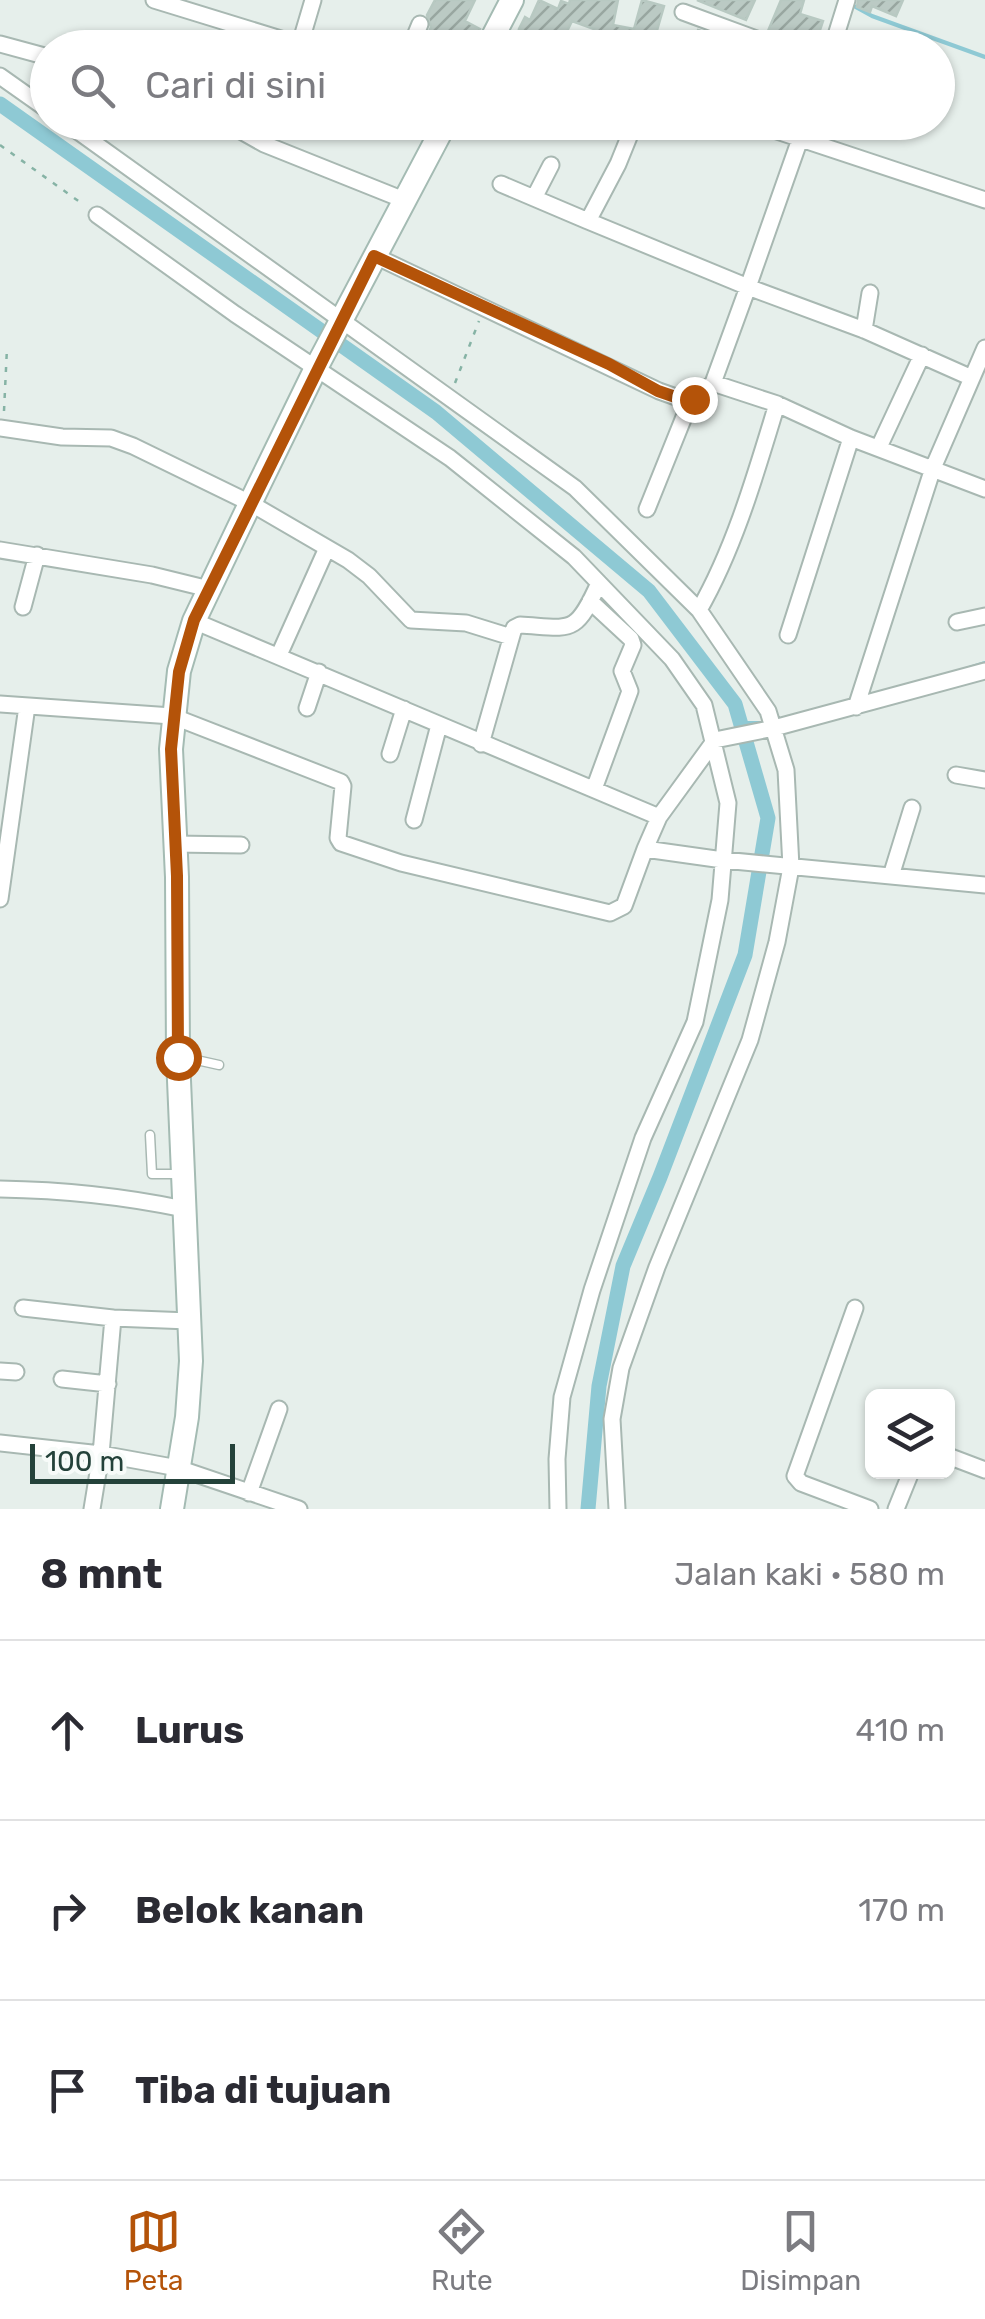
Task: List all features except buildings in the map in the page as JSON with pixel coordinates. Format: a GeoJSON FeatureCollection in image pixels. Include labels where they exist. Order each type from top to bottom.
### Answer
{"type":"FeatureCollection","features":[{"type":"Feature","properties":{"kind":"main road"},"geometry":{"type":"LineString","coordinates":[[499,30],[512,0]]}},
{"type":"Feature","properties":{"kind":"main road"},"geometry":{"type":"LineString","coordinates":[[172,1509],[187,1417],[191,1362],[174,844],[172,716],[179,672],[194,620],[250,503],[436,140]]}},
{"type":"Feature","properties":{"kind":"street"},"geometry":{"type":"LineString","coordinates":[[154,0],[252,30]]}},
{"type":"Feature","properties":{"kind":"street"},"geometry":{"type":"LineString","coordinates":[[308,30],[313,0]]}},
{"type":"Feature","properties":{"kind":"street"},"geometry":{"type":"LineString","coordinates":[[684,12],[732,30]]}},
{"type":"Feature","properties":{"kind":"street"},"geometry":{"type":"LineString","coordinates":[[418,30],[420,24]]}},
{"type":"Feature","properties":{"kind":"street"},"geometry":{"type":"LineString","coordinates":[[0,44],[30,52]]}},
{"type":"Feature","properties":{"kind":"street"},"geometry":{"type":"LineString","coordinates":[[0,76],[30,97]]}},
{"type":"Feature","properties":{"kind":"street"},"geometry":{"type":"LineString","coordinates":[[89,140],[338,325],[575,488],[699,610],[768,711],[786,770],[788,867],[777,942],[750,1040],[657,1267],[622,1368],[612,1419],[617,1509]]}},
{"type":"Feature","properties":{"kind":"street"},"geometry":{"type":"LineString","coordinates":[[257,140],[404,200]]}},
{"type":"Feature","properties":{"kind":"street"},"geometry":{"type":"LineString","coordinates":[[588,221],[628,140]]}},
{"type":"Feature","properties":{"kind":"street"},"geometry":{"type":"LineString","coordinates":[[647,508],[690,402],[713,383],[799,140]]}},
{"type":"Feature","properties":{"kind":"street"},"geometry":{"type":"LineString","coordinates":[[829,140],[985,200]]}},
{"type":"Feature","properties":{"kind":"street"},"geometry":{"type":"LineString","coordinates":[[534,198],[551,165]]}},
{"type":"Feature","properties":{"kind":"street"},"geometry":{"type":"LineString","coordinates":[[501,184],[748,287],[864,330],[972,378]]}},
{"type":"Feature","properties":{"kind":"street"},"geometry":{"type":"LineString","coordinates":[[97,215],[235,314],[318,365],[450,458],[574,557],[672,660],[704,705],[716,739],[728,803],[729,861],[696,1022],[644,1138],[592,1290],[562,1397],[558,1509]]}},
{"type":"Feature","properties":{"kind":"street"},"geometry":{"type":"LineString","coordinates":[[374,256],[658,391],[690,402]]}},
{"type":"Feature","properties":{"kind":"street"},"geometry":{"type":"LineString","coordinates":[[864,330],[870,292]]}},
{"type":"Feature","properties":{"kind":"street"},"geometry":{"type":"LineString","coordinates":[[856,707],[932,468],[985,348]]}},
{"type":"Feature","properties":{"kind":"street"},"geometry":{"type":"LineString","coordinates":[[879,447],[922,355]]}},
{"type":"Feature","properties":{"kind":"street"},"geometry":{"type":"LineString","coordinates":[[713,383],[777,404],[851,438],[985,489]]}},
{"type":"Feature","properties":{"kind":"street"},"geometry":{"type":"LineString","coordinates":[[699,610],[715,582],[777,404]]}},
{"type":"Feature","properties":{"kind":"street"},"geometry":{"type":"LineString","coordinates":[[1,428],[62,437],[111,438],[250,503],[327,548],[370,576],[411,620],[466,623],[511,637]]}},
{"type":"Feature","properties":{"kind":"street"},"geometry":{"type":"LineString","coordinates":[[788,635],[851,438]]}},
{"type":"Feature","properties":{"kind":"street"},"geometry":{"type":"LineString","coordinates":[[278,655],[327,548]]}},
{"type":"Feature","properties":{"kind":"street"},"geometry":{"type":"LineString","coordinates":[[0,550],[152,575],[209,589]]}},
{"type":"Feature","properties":{"kind":"street"},"geometry":{"type":"LineString","coordinates":[[23,607],[37,555]]}},
{"type":"Feature","properties":{"kind":"street"},"geometry":{"type":"LineString","coordinates":[[481,744],[511,637],[520,625],[562,629],[571,626],[582,618],[599,583]]}},
{"type":"Feature","properties":{"kind":"street"},"geometry":{"type":"LineString","coordinates":[[590,602],[633,645],[622,671],[630,691],[594,789]]}},
{"type":"Feature","properties":{"kind":"street"},"geometry":{"type":"LineString","coordinates":[[957,622],[985,616]]}},
{"type":"Feature","properties":{"kind":"street"},"geometry":{"type":"LineString","coordinates":[[194,620],[660,817]]}},
{"type":"Feature","properties":{"kind":"street"},"geometry":{"type":"LineString","coordinates":[[307,708],[319,672]]}},
{"type":"Feature","properties":{"kind":"street"},"geometry":{"type":"LineString","coordinates":[[0,704],[172,716],[340,782],[343,786],[339,840],[401,863],[610,913],[624,906],[660,817],[716,739],[772,729],[985,672]]}},
{"type":"Feature","properties":{"kind":"street"},"geometry":{"type":"LineString","coordinates":[[0,900],[27,706]]}},
{"type":"Feature","properties":{"kind":"street"},"geometry":{"type":"LineString","coordinates":[[390,754],[404,709]]}},
{"type":"Feature","properties":{"kind":"street"},"geometry":{"type":"LineString","coordinates":[[414,820],[440,725]]}},
{"type":"Feature","properties":{"kind":"street"},"geometry":{"type":"LineString","coordinates":[[956,774],[985,780]]}},
{"type":"Feature","properties":{"kind":"street"},"geometry":{"type":"LineString","coordinates":[[891,876],[912,808]]}},
{"type":"Feature","properties":{"kind":"street"},"geometry":{"type":"LineString","coordinates":[[174,844],[241,845]]}},
{"type":"Feature","properties":{"kind":"street"},"geometry":{"type":"LineString","coordinates":[[644,849],[985,886]]}},
{"type":"Feature","properties":{"kind":"street"},"geometry":{"type":"LineString","coordinates":[[0,1190],[107,1194],[184,1209]]}},
{"type":"Feature","properties":{"kind":"street"},"geometry":{"type":"LineString","coordinates":[[23,1308],[189,1321]]}},
{"type":"Feature","properties":{"kind":"street"},"geometry":{"type":"LineString","coordinates":[[854,1308],[795,1476],[801,1483],[870,1509]]}},
{"type":"Feature","properties":{"kind":"street"},"geometry":{"type":"LineString","coordinates":[[92,1509],[113,1318]]}},
{"type":"Feature","properties":{"kind":"street"},"geometry":{"type":"LineString","coordinates":[[62,1379],[108,1384]]}},
{"type":"Feature","properties":{"kind":"street"},"geometry":{"type":"LineString","coordinates":[[249,1493],[279,1409]]}},
{"type":"Feature","properties":{"kind":"street"},"geometry":{"type":"LineString","coordinates":[[0,1443],[101,1454],[178,1468],[299,1509]]}},
{"type":"Feature","properties":{"kind":"street"},"geometry":{"type":"LineString","coordinates":[[955,1459],[985,1470]]}},
{"type":"Feature","properties":{"kind":"street"},"geometry":{"type":"LineString","coordinates":[[896,1509],[908,1479]]}},
{"type":"Feature","properties":{"kind":"lane"},"geometry":{"type":"LineString","coordinates":[[178,1057],[219,1065]]}},
{"type":"Feature","properties":{"kind":"lane"},"geometry":{"type":"LineString","coordinates":[[150,1135],[152,1174],[184,1173]]}},
{"type":"Feature","properties":{"kind":"path"},"geometry":{"type":"LineString","coordinates":[[0,144],[97,215]]}},
{"type":"Feature","properties":{"kind":"path"},"geometry":{"type":"LineString","coordinates":[[449,399],[484,306]]}},
{"type":"Feature","properties":{"kind":"path"},"geometry":{"type":"LineString","coordinates":[[1,428],[8,348]]}},
{"type":"Feature","properties":{"kind":"waterway"},"geometry":{"type":"LineString","coordinates":[[852,5],[911,30]]}},
{"type":"Feature","properties":{"kind":"waterway"},"geometry":{"type":"LineString","coordinates":[[955,46],[985,57]]}},
{"type":"Feature","properties":{"kind":"waterway"},"geometry":{"type":"LineString","coordinates":[[0,104],[30,125]]}},
{"type":"Feature","properties":{"kind":"waterway"},"geometry":{"type":"LineString","coordinates":[[51,140],[436,412],[649,591],[735,704],[768,818],[745,955],[623,1266],[599,1386],[588,1509]]}},
{"type":"Feature","properties":{"kind":"waterway"},"geometry":{"type":"LineString","coordinates":[[966,669],[985,663]]}},
{"type":"Feature","properties":{"kind":"waterway"},"geometry":{"type":"LineString","coordinates":[[741,723],[763,723]]}},
{"type":"Feature","properties":{"kind":"route"},"geometry":{"type":"LineString","coordinates":[[178,1057],[177,876],[171,749],[179,672],[194,620],[374,256],[609,364],[658,391],[690,402],[694,399]]}}]}
